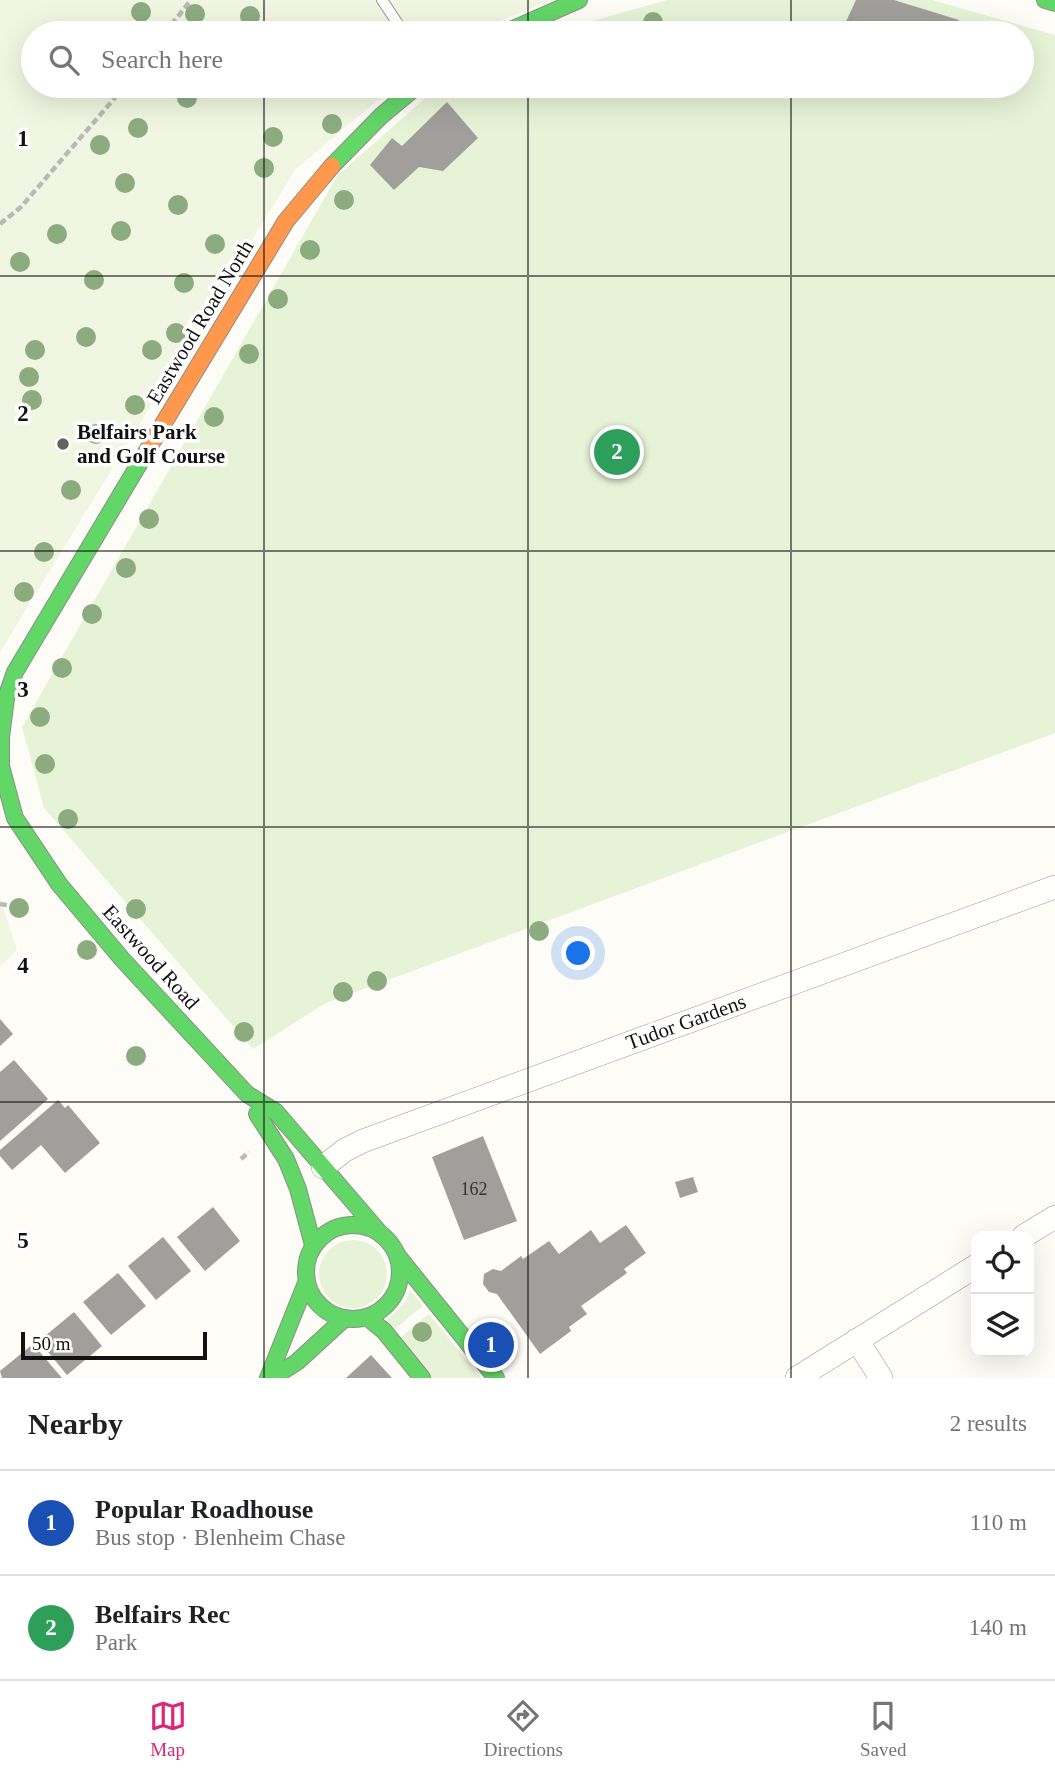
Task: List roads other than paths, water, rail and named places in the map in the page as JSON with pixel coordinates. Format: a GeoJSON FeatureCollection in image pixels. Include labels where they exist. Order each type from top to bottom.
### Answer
{"type":"FeatureCollection","features":[{"type":"Feature","properties":{"kind":"street"},"geometry":{"type":"LineString","coordinates":[[523,21],[538,11],[579,0]]}},
{"type":"Feature","properties":{"kind":"street"},"geometry":{"type":"LineString","coordinates":[[1045,0],[1055,3]]}},
{"type":"Feature","properties":{"kind":"street","name":"Eastwood Road North"},"geometry":{"type":"LineString","coordinates":[[30,843],[15,818],[1,766],[1,737],[6,698],[15,672],[286,221],[328,167],[370,124],[402,98]]}},
{"type":"Feature","properties":{"kind":"street","name":"Eastwood Road"},"geometry":{"type":"LineString","coordinates":[[30,843],[59,884],[122,959],[247,1094],[276,1112],[379,1232]]}},
{"type":"Feature","properties":{"kind":"street","name":"Tudor Gardens"},"geometry":{"type":"LineString","coordinates":[[323,1167],[363,1140],[1055,887]]}},
{"type":"Feature","properties":{"kind":"street","name":"Eastwood Road"},"geometry":{"type":"LineString","coordinates":[[247,1094],[261,1124],[286,1159],[298,1189],[313,1245]]}},
{"type":"Feature","properties":{"kind":"street"},"geometry":{"type":"LineString","coordinates":[[1032,1231],[1055,1217]]}},
{"type":"Feature","properties":{"kind":"street"},"geometry":{"type":"LineString","coordinates":[[270,1378],[306,1283],[307,1263],[313,1245],[328,1231],[347,1224],[364,1226],[379,1232],[496,1378]]}},
{"type":"Feature","properties":{"kind":"street"},"geometry":{"type":"LineString","coordinates":[[306,1283],[316,1302],[328,1314],[344,1319],[367,1317],[384,1308],[394,1295],[400,1271],[397,1255]]}},
{"type":"Feature","properties":{"kind":"street"},"geometry":{"type":"LineString","coordinates":[[797,1378],[971,1269]]}},
{"type":"Feature","properties":{"kind":"street"},"geometry":{"type":"LineString","coordinates":[[367,1317],[384,1331],[422,1378]]}},
{"type":"Feature","properties":{"kind":"street"},"geometry":{"type":"LineString","coordinates":[[270,1378],[297,1362],[344,1319]]}},
{"type":"Feature","properties":{"kind":"street"},"geometry":{"type":"LineString","coordinates":[[857,1340],[881,1378]]}},
{"type":"Feature","properties":{"kind":"lane"},"geometry":{"type":"LineString","coordinates":[[382,0],[396,21]]}},
{"type":"Feature","properties":{"kind":"place","name":"Belfairs Park and Golf Course"},"geometry":{"type":"Point","coordinates":[63,444]}},
{"type":"Feature","properties":{"kind":"place","name":"Belfairs Rec"},"geometry":{"type":"Point","coordinates":[617,452]}},
{"type":"Feature","properties":{"kind":"place","name":"Popular Roadhouse"},"geometry":{"type":"Point","coordinates":[491,1345]}}]}
